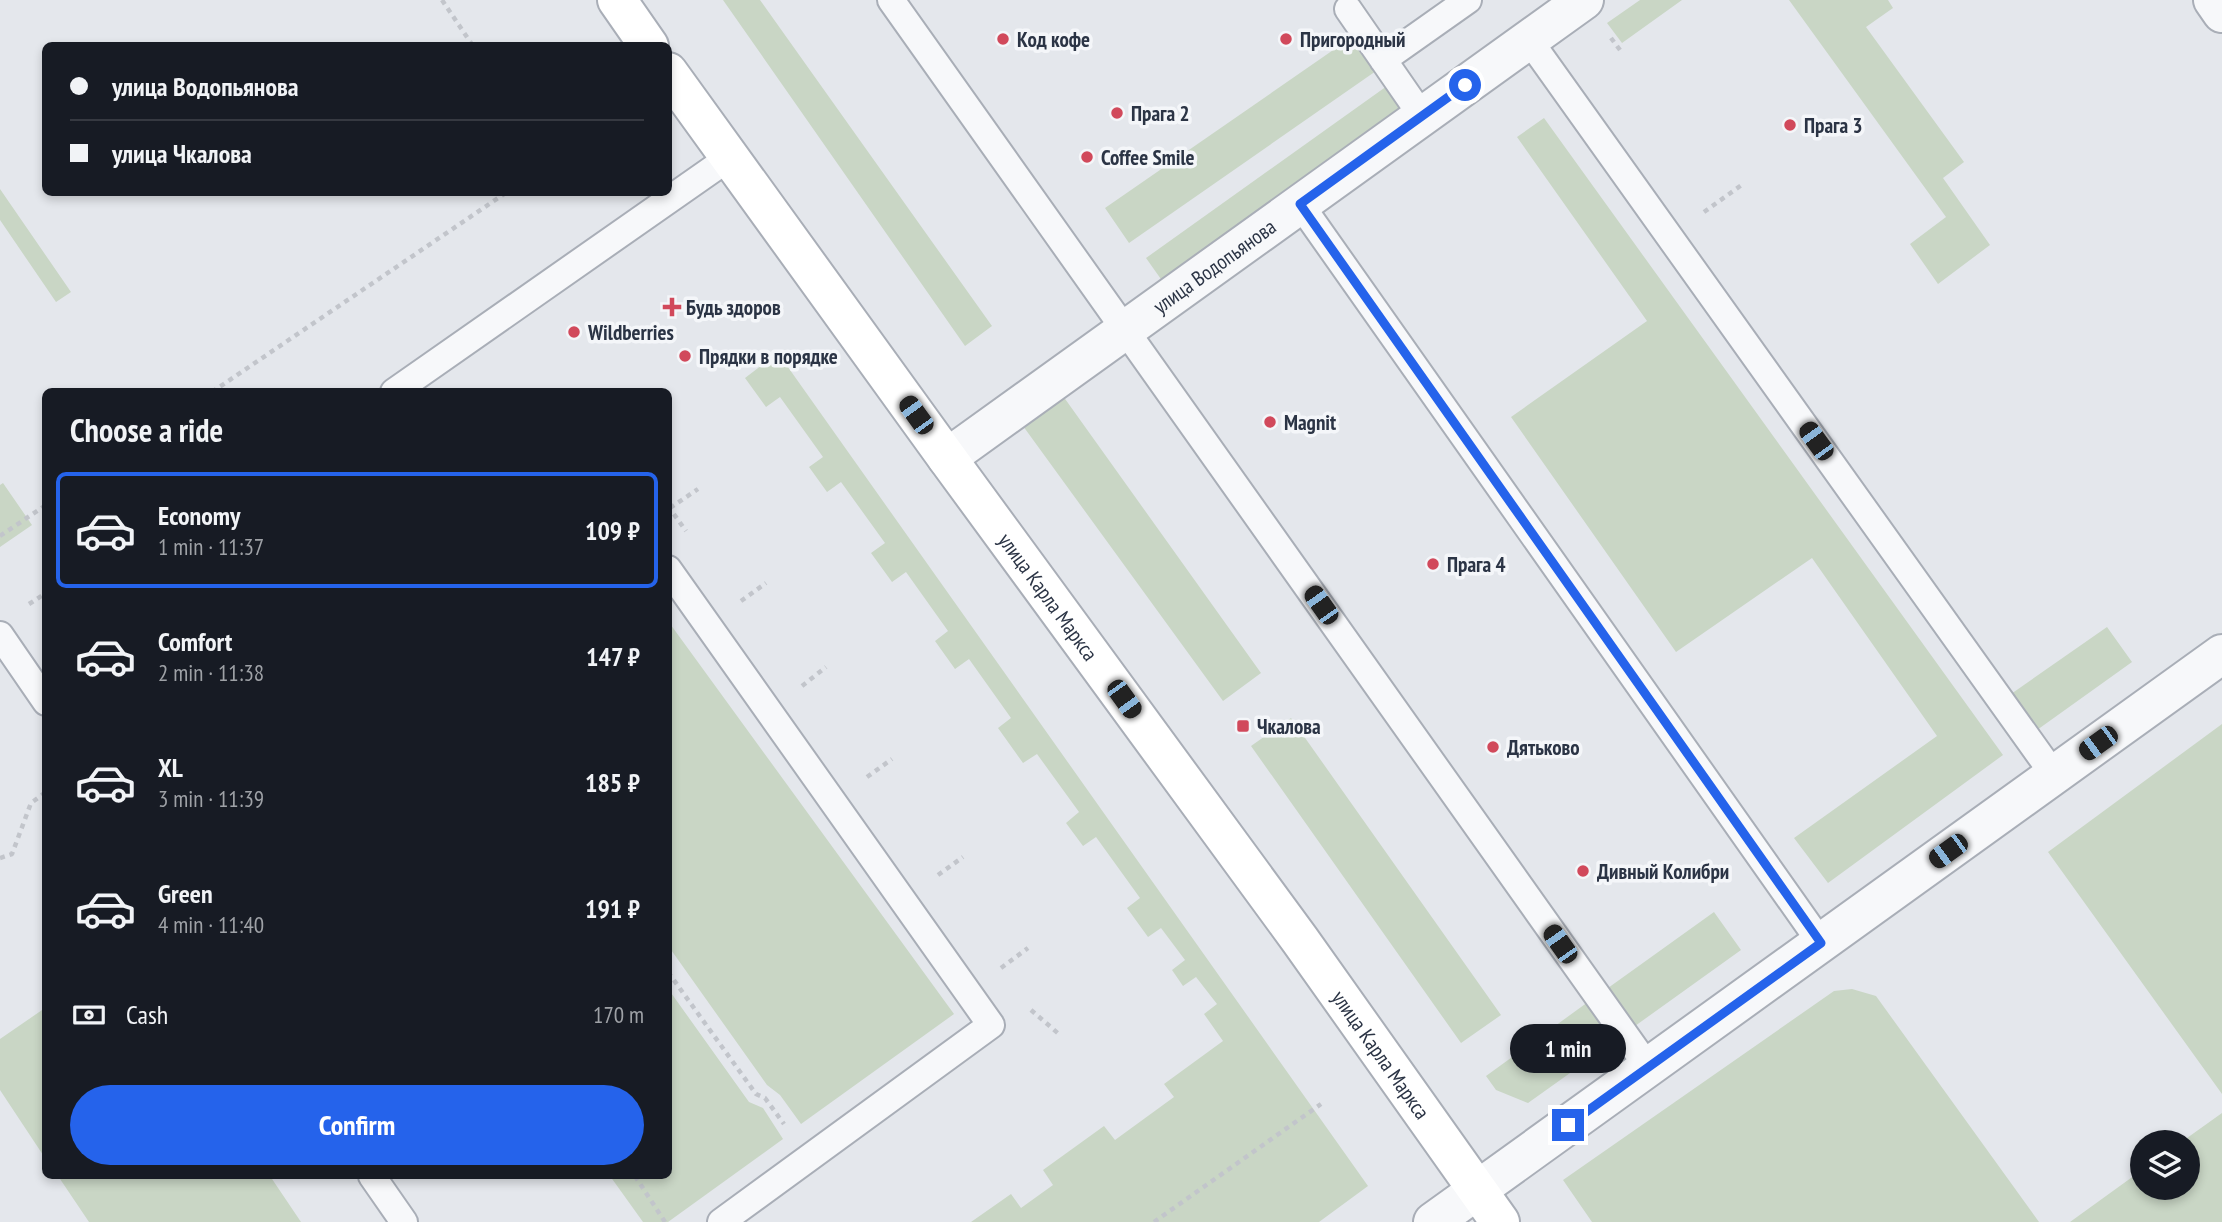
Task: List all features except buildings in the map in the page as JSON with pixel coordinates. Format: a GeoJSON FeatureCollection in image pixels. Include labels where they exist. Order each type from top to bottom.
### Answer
{"type":"FeatureCollection","features":[{"type":"Feature","properties":{"kind":"street"},"geometry":{"type":"LineString","coordinates":[[617,0],[646,42]]}},
{"type":"Feature","properties":{"kind":"street","name":"улица Водопьянова"},"geometry":{"type":"LineString","coordinates":[[947,458],[1584,0]]}},
{"type":"Feature","properties":{"kind":"street"},"geometry":{"type":"LineString","coordinates":[[2213,0],[2222,13]]}},
{"type":"Feature","properties":{"kind":"street","name":"улица Карла Маркса"},"geometry":{"type":"LineString","coordinates":[[672,78],[1300,940],[1500,1222]]}},
{"type":"Feature","properties":{"kind":"street"},"geometry":{"type":"LineString","coordinates":[[1433,1222],[2222,654]]}},
{"type":"Feature","properties":{"kind":"lane"},"geometry":{"type":"LineString","coordinates":[[891,0],[1648,1067]]}},
{"type":"Feature","properties":{"kind":"lane"},"geometry":{"type":"LineString","coordinates":[[1383,60],[1468,0]]}},
{"type":"Feature","properties":{"kind":"lane"},"geometry":{"type":"LineString","coordinates":[[1348,9],[1422,116]]}},
{"type":"Feature","properties":{"kind":"lane"},"geometry":{"type":"LineString","coordinates":[[1529,40],[2054,775]]}},
{"type":"Feature","properties":{"kind":"lane"},"geometry":{"type":"LineString","coordinates":[[400,388],[730,158]]}},
{"type":"Feature","properties":{"kind":"lane"},"geometry":{"type":"LineString","coordinates":[[1300,204],[1821,943]]}},
{"type":"Feature","properties":{"kind":"lane"},"geometry":{"type":"LineString","coordinates":[[672,575],[991,1025],[721,1222]]}},
{"type":"Feature","properties":{"kind":"lane"},"geometry":{"type":"LineString","coordinates":[[0,635],[42,696]]}},
{"type":"Feature","properties":{"kind":"lane"},"geometry":{"type":"LineString","coordinates":[[374,1179],[404,1222]]}},
{"type":"Feature","properties":{"kind":"path"},"geometry":{"type":"LineString","coordinates":[[442,0],[470,42]]}},
{"type":"Feature","properties":{"kind":"path"},"geometry":{"type":"LineString","coordinates":[[218,388],[501,196]]}},
{"type":"Feature","properties":{"kind":"path"},"geometry":{"type":"LineString","coordinates":[[672,507],[698,489]]}},
{"type":"Feature","properties":{"kind":"path"},"geometry":{"type":"LineString","coordinates":[[0,536],[42,508]]}},
{"type":"Feature","properties":{"kind":"path"},"geometry":{"type":"LineString","coordinates":[[738,603],[766,583]]}},
{"type":"Feature","properties":{"kind":"path"},"geometry":{"type":"LineString","coordinates":[[799,688],[826,667]]}},
{"type":"Feature","properties":{"kind":"path"},"geometry":{"type":"LineString","coordinates":[[864,779],[892,759]]}},
{"type":"Feature","properties":{"kind":"path"},"geometry":{"type":"LineString","coordinates":[[0,858],[12,854],[31,803],[42,795]]}},
{"type":"Feature","properties":{"kind":"path"},"geometry":{"type":"LineString","coordinates":[[935,877],[963,858]]}},
{"type":"Feature","properties":{"kind":"path"},"geometry":{"type":"LineString","coordinates":[[1001,968],[1028,948]]}},
{"type":"Feature","properties":{"kind":"path"},"geometry":{"type":"LineString","coordinates":[[672,978],[756,1094],[765,1098],[809,1159]]}},
{"type":"Feature","properties":{"kind":"path"},"geometry":{"type":"LineString","coordinates":[[1031,1010],[1060,1035]]}},
{"type":"Feature","properties":{"kind":"path"},"geometry":{"type":"LineString","coordinates":[[1154,1222],[1321,1104]]}},
{"type":"Feature","properties":{"kind":"path"},"geometry":{"type":"LineString","coordinates":[[636,1179],[665,1222]]}},
{"type":"Feature","properties":{"kind":"green space"},"geometry":{"type":"Polygon","coordinates":[[[723,0],[760,0],[992,326],[965,346],[723,0]]]}},
{"type":"Feature","properties":{"kind":"green space"},"geometry":{"type":"Polygon","coordinates":[[[1640,0],[1682,0],[1622,43],[1607,23],[1640,0]]]}},
{"type":"Feature","properties":{"kind":"green space"},"geometry":{"type":"Polygon","coordinates":[[[1789,0],[1888,0],[1893,8],[1866,27],[1964,162],[1943,178],[1990,245],[1938,284],[1910,244],[1946,217],[1789,0]]]}},
{"type":"Feature","properties":{"kind":"green space"},"geometry":{"type":"Polygon","coordinates":[[[1352,37],[1376,71],[1129,243],[1105,208],[1352,37]]]}},
{"type":"Feature","properties":{"kind":"green space"},"geometry":{"type":"Polygon","coordinates":[[[1387,86],[1405,111],[1163,282],[1146,258],[1387,86]]]}},
{"type":"Feature","properties":{"kind":"green space"},"geometry":{"type":"Polygon","coordinates":[[[1544,118],[2003,755],[1828,883],[1794,838],[1937,736],[1812,558],[1676,652],[1511,417],[1647,321],[1517,137],[1544,118]]]}},
{"type":"Feature","properties":{"kind":"green space"},"geometry":{"type":"Polygon","coordinates":[[[0,189],[71,292],[56,302],[0,220],[0,189]]]}},
{"type":"Feature","properties":{"kind":"green space"},"geometry":{"type":"Polygon","coordinates":[[[778,353],[1368,1186],[1319,1222],[971,1222],[1011,1194],[1021,1208],[1053,1185],[1043,1170],[1104,1126],[1115,1140],[1174,1097],[1164,1084],[1223,1041],[1204,1014],[1217,1004],[1196,977],[1183,986],[1172,970],[1185,960],[1161,928],[1148,937],[1127,908],[1140,898],[1096,837],[1083,846],[1066,823],[1079,812],[1037,754],[1023,763],[998,728],[1011,718],[969,659],[955,669],[935,641],[948,631],[906,572],[892,582],[871,553],[885,543],[841,482],[827,492],[809,467],[823,457],[780,397],[766,407],[745,378],[778,353]]]}},
{"type":"Feature","properties":{"kind":"green space"},"geometry":{"type":"Polygon","coordinates":[[[1063,396],[1261,673],[1223,701],[1023,426],[1063,396]]]}},
{"type":"Feature","properties":{"kind":"green space"},"geometry":{"type":"Polygon","coordinates":[[[3,483],[32,525],[0,547],[0,485],[3,483]]]}},
{"type":"Feature","properties":{"kind":"green space"},"geometry":{"type":"Polygon","coordinates":[[[672,626],[954,1014],[801,1124],[780,1095],[767,1085],[672,951],[672,626]]]}},
{"type":"Feature","properties":{"kind":"green space"},"geometry":{"type":"Polygon","coordinates":[[[2107,627],[2132,662],[2037,730],[2011,694],[2107,627]]]}},
{"type":"Feature","properties":{"kind":"green space"},"geometry":{"type":"Polygon","coordinates":[[[1291,718],[1501,1015],[1461,1043],[1251,746],[1291,718]]]}},
{"type":"Feature","properties":{"kind":"green space"},"geometry":{"type":"Polygon","coordinates":[[[2222,724],[2222,1094],[2048,852],[2222,724]]]}},
{"type":"Feature","properties":{"kind":"green space"},"geometry":{"type":"Polygon","coordinates":[[[1714,912],[1741,950],[1635,1026],[1608,988],[1714,912]]]}},
{"type":"Feature","properties":{"kind":"green space"},"geometry":{"type":"Polygon","coordinates":[[[1852,989],[1876,996],[2039,1222],[1592,1222],[1563,1180],[1834,991],[1852,989]]]}},
{"type":"Feature","properties":{"kind":"green space"},"geometry":{"type":"Polygon","coordinates":[[[672,994],[749,1102],[763,1108],[783,1139],[668,1222],[643,1222],[612,1179],[672,1179],[672,994]]]}},
{"type":"Feature","properties":{"kind":"green space"},"geometry":{"type":"Polygon","coordinates":[[[1588,1002],[1615,1041],[1528,1103],[1496,1090],[1486,1076],[1588,1002]]]}},
{"type":"Feature","properties":{"kind":"green space"},"geometry":{"type":"Polygon","coordinates":[[[42,1010],[42,1153],[0,1090],[0,1039],[42,1010]]]}},
{"type":"Feature","properties":{"kind":"green space"},"geometry":{"type":"Polygon","coordinates":[[[2222,1113],[2222,1222],[2070,1222],[2130,1179],[2130,1200],[2200,1200],[2198,1130],[2222,1113]]]}},
{"type":"Feature","properties":{"kind":"green space"},"geometry":{"type":"Polygon","coordinates":[[[60,1179],[272,1179],[301,1222],[89,1222],[60,1179]]]}},
{"type":"Feature","properties":{"kind":"place","name":"Код кофе"},"geometry":{"type":"Point","coordinates":[1003,39]}},
{"type":"Feature","properties":{"kind":"place","name":"Пригородный"},"geometry":{"type":"Point","coordinates":[1286,39]}},
{"type":"Feature","properties":{"kind":"place","name":"Прага 2"},"geometry":{"type":"Point","coordinates":[1117,113]}},
{"type":"Feature","properties":{"kind":"place","name":"Прага 3"},"geometry":{"type":"Point","coordinates":[1790,125]}},
{"type":"Feature","properties":{"kind":"place","name":"Coffee Smile"},"geometry":{"type":"Point","coordinates":[1087,157]}},
{"type":"Feature","properties":{"kind":"place","name":"Будь здоров"},"geometry":{"type":"Point","coordinates":[672,307]}},
{"type":"Feature","properties":{"kind":"place","name":"Wildberries"},"geometry":{"type":"Point","coordinates":[574,332]}},
{"type":"Feature","properties":{"kind":"place","name":"Прядки в порядке"},"geometry":{"type":"Point","coordinates":[685,356]}},
{"type":"Feature","properties":{"kind":"place","name":"Magnit"},"geometry":{"type":"Point","coordinates":[1270,422]}},
{"type":"Feature","properties":{"kind":"place","name":"Прага 4"},"geometry":{"type":"Point","coordinates":[1433,564]}},
{"type":"Feature","properties":{"kind":"place","name":"Чкалова"},"geometry":{"type":"Point","coordinates":[1243,726]}},
{"type":"Feature","properties":{"kind":"place","name":"Дятьково"},"geometry":{"type":"Point","coordinates":[1493,747]}},
{"type":"Feature","properties":{"kind":"place","name":"Дивный Колибри"},"geometry":{"type":"Point","coordinates":[1583,871]}},
{"type":"Feature","properties":{"kind":"route"},"geometry":{"type":"LineString","coordinates":[[1465,85],[1300,204],[1821,943],[1568,1125]]}}]}
